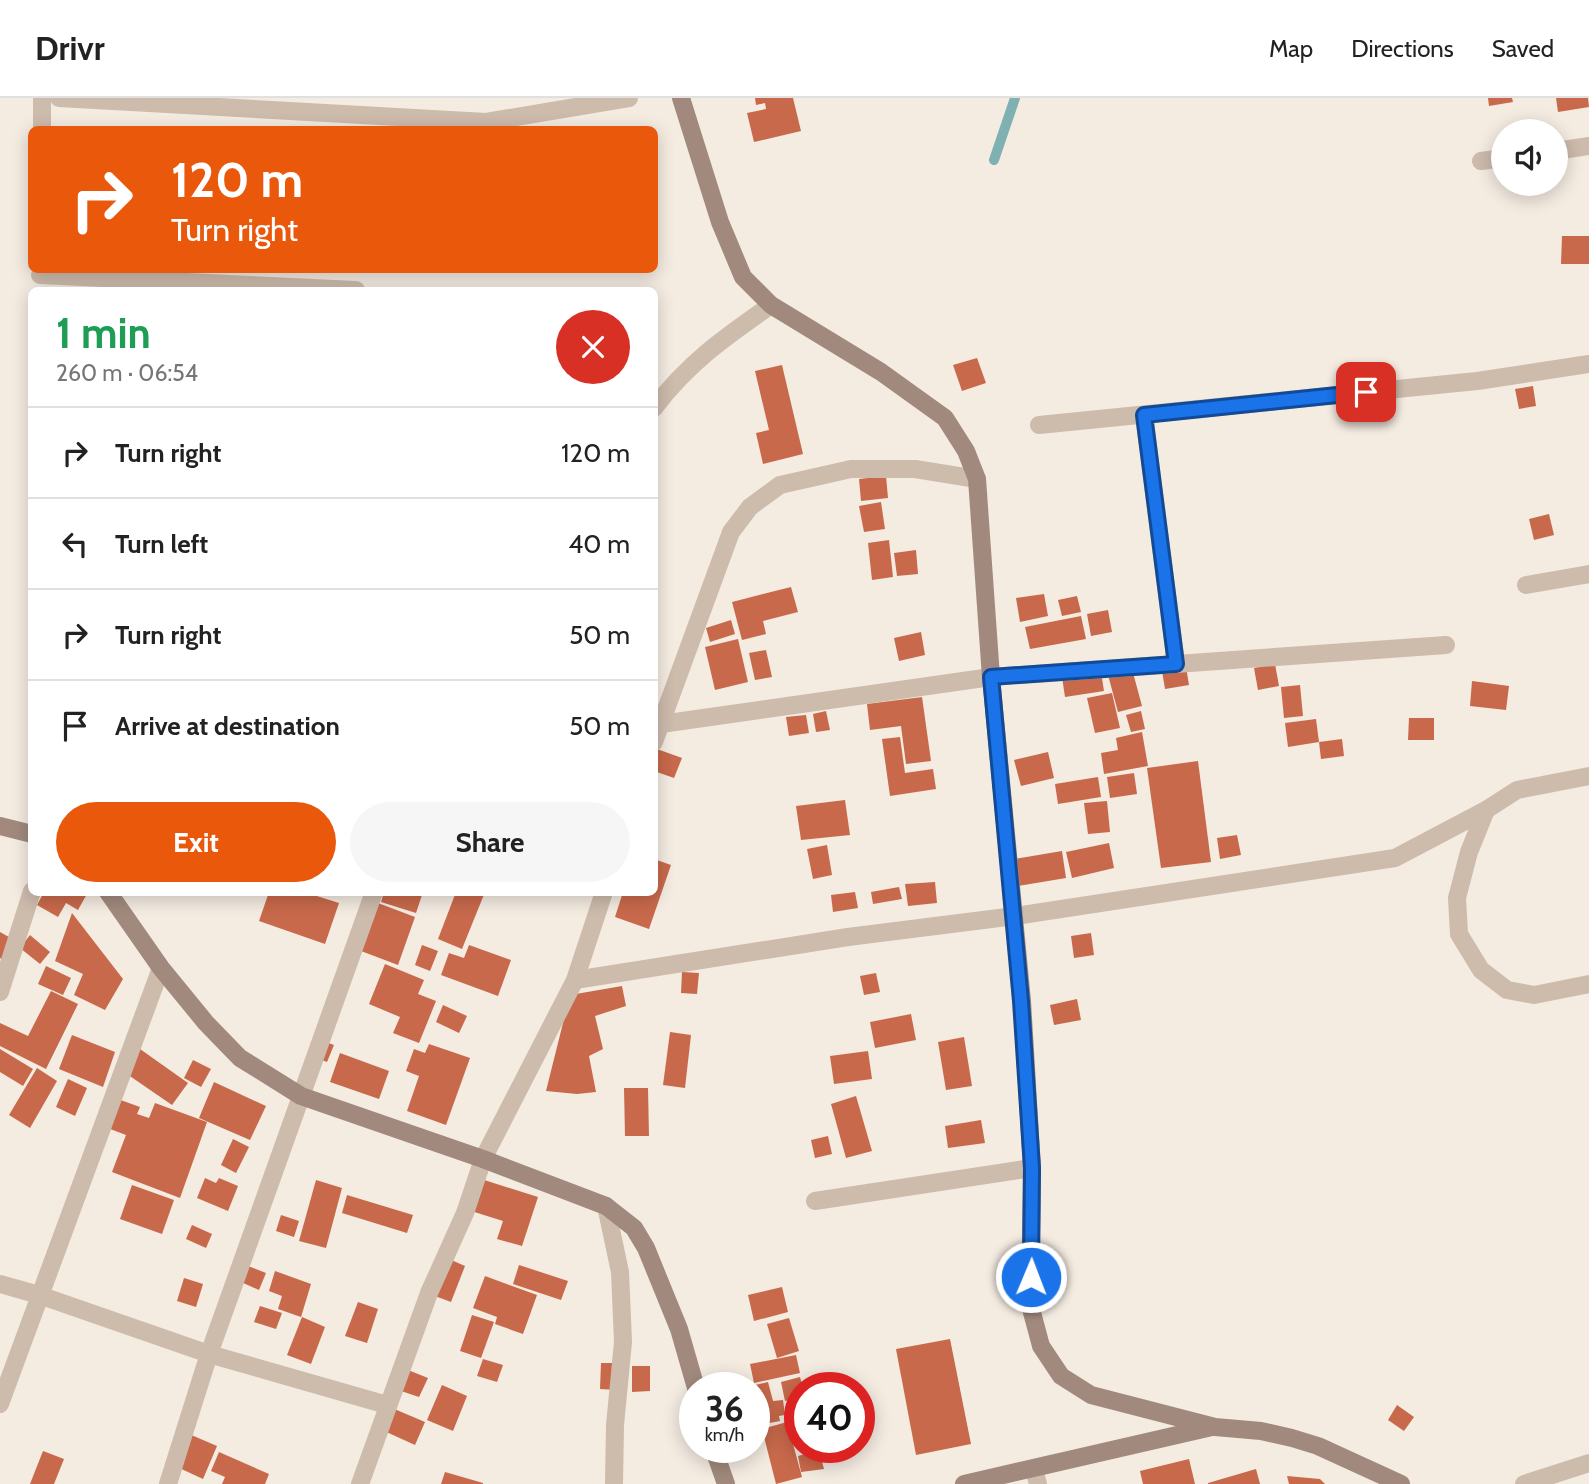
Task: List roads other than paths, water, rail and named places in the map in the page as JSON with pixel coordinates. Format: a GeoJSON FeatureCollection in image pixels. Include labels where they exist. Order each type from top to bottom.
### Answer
{"type":"FeatureCollection","features":[{"type":"Feature","properties":{"kind":"street"},"geometry":{"type":"LineString","coordinates":[[42,98],[42,126]]}},
{"type":"Feature","properties":{"kind":"street"},"geometry":{"type":"LineString","coordinates":[[59,98],[486,122],[629,98]]}},
{"type":"Feature","properties":{"kind":"street"},"geometry":{"type":"LineString","coordinates":[[681,98],[720,222],[743,277],[771,305],[881,372],[945,418],[967,451],[978,480],[991,677],[1015,916],[1032,1168],[1030,1305],[1041,1346],[1061,1376],[1091,1395],[1215,1427],[1261,1431],[1292,1438],[1318,1446],[1401,1484]]}},
{"type":"Feature","properties":{"kind":"street"},"geometry":{"type":"LineString","coordinates":[[1568,149],[1589,146]]}},
{"type":"Feature","properties":{"kind":"street"},"geometry":{"type":"LineString","coordinates":[[1481,161],[1491,160]]}},
{"type":"Feature","properties":{"kind":"street"},"geometry":{"type":"LineString","coordinates":[[40,278],[277,287]]}},
{"type":"Feature","properties":{"kind":"street"},"geometry":{"type":"LineString","coordinates":[[658,403],[675,381],[717,344],[771,305]]}},
{"type":"Feature","properties":{"kind":"street"},"geometry":{"type":"LineString","coordinates":[[1039,425],[1477,381],[1589,364]]}},
{"type":"Feature","properties":{"kind":"street"},"geometry":{"type":"LineString","coordinates":[[1144,415],[1176,664]]}},
{"type":"Feature","properties":{"kind":"street"},"geometry":{"type":"LineString","coordinates":[[658,732],[731,531],[750,507],[780,485],[851,469],[915,469],[978,480]]}},
{"type":"Feature","properties":{"kind":"street"},"geometry":{"type":"LineString","coordinates":[[1526,585],[1589,574]]}},
{"type":"Feature","properties":{"kind":"street"},"geometry":{"type":"LineString","coordinates":[[661,724],[991,677],[1446,645]]}},
{"type":"Feature","properties":{"kind":"street"},"geometry":{"type":"LineString","coordinates":[[575,980],[848,937],[1015,916],[1395,858],[1486,810],[1517,790],[1589,776]]}},
{"type":"Feature","properties":{"kind":"street"},"geometry":{"type":"LineString","coordinates":[[1486,810],[1469,852],[1457,898],[1460,934],[1481,970],[1507,990],[1534,995],[1589,984]]}},
{"type":"Feature","properties":{"kind":"street"},"geometry":{"type":"LineString","coordinates":[[0,826],[28,833]]}},
{"type":"Feature","properties":{"kind":"street"},"geometry":{"type":"LineString","coordinates":[[0,992],[30,896]]}},
{"type":"Feature","properties":{"kind":"street"},"geometry":{"type":"LineString","coordinates":[[110,896],[161,968],[206,1023],[240,1058],[300,1096],[483,1159],[607,1206],[634,1228],[646,1248],[679,1329],[691,1372]]}},
{"type":"Feature","properties":{"kind":"street"},"geometry":{"type":"LineString","coordinates":[[169,1484],[209,1354],[373,896]]}},
{"type":"Feature","properties":{"kind":"street"},"geometry":{"type":"LineString","coordinates":[[360,1484],[429,1293],[465,1213],[483,1159],[575,980],[603,896]]}},
{"type":"Feature","properties":{"kind":"street"},"geometry":{"type":"LineString","coordinates":[[0,1404],[161,968]]}},
{"type":"Feature","properties":{"kind":"street"},"geometry":{"type":"LineString","coordinates":[[815,1200],[1032,1168]]}},
{"type":"Feature","properties":{"kind":"street"},"geometry":{"type":"LineString","coordinates":[[607,1206],[620,1272],[623,1342],[615,1424],[614,1484]]}},
{"type":"Feature","properties":{"kind":"street"},"geometry":{"type":"LineString","coordinates":[[0,1284],[209,1354],[387,1405]]}},
{"type":"Feature","properties":{"kind":"street"},"geometry":{"type":"LineString","coordinates":[[964,1484],[1036,1476],[1215,1427]]}},
{"type":"Feature","properties":{"kind":"street"},"geometry":{"type":"LineString","coordinates":[[719,1463],[726,1484]]}},
{"type":"Feature","properties":{"kind":"street"},"geometry":{"type":"LineString","coordinates":[[1524,1484],[1589,1463]]}},
{"type":"Feature","properties":{"kind":"waterway"},"geometry":{"type":"LineString","coordinates":[[994,160],[1015,98]]}}]}
